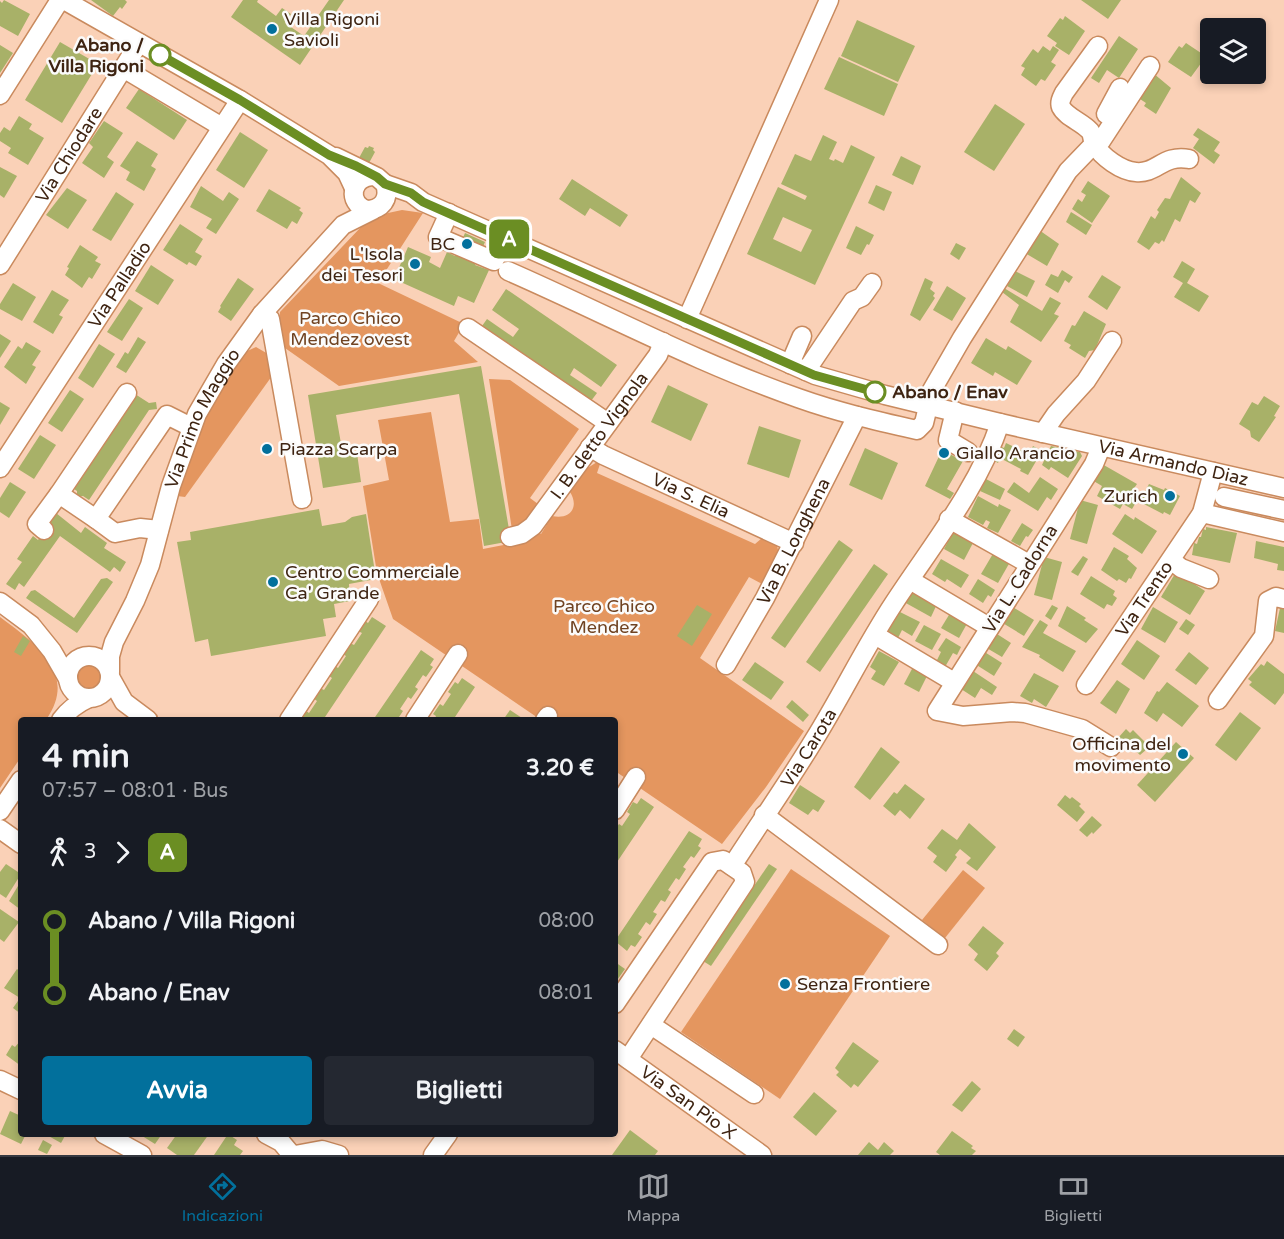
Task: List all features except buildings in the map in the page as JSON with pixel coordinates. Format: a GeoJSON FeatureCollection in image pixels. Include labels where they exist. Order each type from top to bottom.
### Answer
{"type":"FeatureCollection","features":[{"type":"Feature","properties":{"kind":"street","name":"Via Armando Diaz"},"geometry":{"type":"LineString","coordinates":[[62,0],[86,5],[138,43],[240,100],[329,155],[356,166],[378,180],[804,370],[885,395],[1284,488]]}},
{"type":"Feature","properties":{"kind":"street"},"geometry":{"type":"LineString","coordinates":[[0,95],[62,0]]}},
{"type":"Feature","properties":{"kind":"street"},"geometry":{"type":"LineString","coordinates":[[687,319],[829,0]]}},
{"type":"Feature","properties":{"kind":"street","name":"Via Chiodare"},"geometry":{"type":"LineString","coordinates":[[0,265],[138,43]]}},
{"type":"Feature","properties":{"kind":"street"},"geometry":{"type":"LineString","coordinates":[[1098,46],[1061,100],[1061,106],[1091,132],[1094,144],[1108,159],[1124,168],[1137,172],[1150,170],[1166,160],[1178,157],[1189,159]]}},
{"type":"Feature","properties":{"kind":"street"},"geometry":{"type":"LineString","coordinates":[[508,271],[663,342],[789,395],[857,416],[917,430],[924,423],[932,390],[962,338],[1068,171],[1094,144],[1101,141],[1150,66]]}},
{"type":"Feature","properties":{"kind":"street"},"geometry":{"type":"LineString","coordinates":[[123,68],[222,127]]}},
{"type":"Feature","properties":{"kind":"street"},"geometry":{"type":"LineString","coordinates":[[1094,144],[1098,128],[1120,88]]}},
{"type":"Feature","properties":{"kind":"street","name":"Via Palladio"},"geometry":{"type":"LineString","coordinates":[[0,468],[240,100]]}},
{"type":"Feature","properties":{"kind":"street","name":"Via Armando Diaz"},"geometry":{"type":"LineString","coordinates":[[329,155],[347,173],[354,193]]}},
{"type":"Feature","properties":{"kind":"street"},"geometry":{"type":"LineString","coordinates":[[360,178],[378,180],[387,198],[378,207],[361,207],[354,193],[360,178]]}},
{"type":"Feature","properties":{"kind":"street","name":"Via Primo Maggio"},"geometry":{"type":"LineString","coordinates":[[343,225],[354,193]]}},
{"type":"Feature","properties":{"kind":"street","name":"Via Armando Diaz"},"geometry":{"type":"LineString","coordinates":[[378,207],[401,201],[423,202]]}},
{"type":"Feature","properties":{"kind":"street","name":"Via Primo Maggio"},"geometry":{"type":"LineString","coordinates":[[110,674],[110,656],[114,642],[150,565],[171,486],[191,427],[226,364],[262,314],[343,225],[378,207]]}},
{"type":"Feature","properties":{"kind":"street"},"geometry":{"type":"LineString","coordinates":[[449,213],[438,237],[494,261],[505,238]]}},
{"type":"Feature","properties":{"kind":"street"},"geometry":{"type":"LineString","coordinates":[[532,281],[544,255]]}},
{"type":"Feature","properties":{"kind":"street"},"geometry":{"type":"LineString","coordinates":[[804,370],[861,307],[867,290]]}},
{"type":"Feature","properties":{"kind":"street"},"geometry":{"type":"LineString","coordinates":[[262,314],[270,319],[302,499]]}},
{"type":"Feature","properties":{"kind":"street"},"geometry":{"type":"LineString","coordinates":[[468,328],[608,423]]}},
{"type":"Feature","properties":{"kind":"street"},"geometry":{"type":"LineString","coordinates":[[802,336],[804,370]]}},
{"type":"Feature","properties":{"kind":"street"},"geometry":{"type":"LineString","coordinates":[[1043,433],[1056,414],[1086,381],[1112,341]]}},
{"type":"Feature","properties":{"kind":"street","name":"I. B. detto Vignola"},"geometry":{"type":"LineString","coordinates":[[510,537],[522,534],[533,526],[658,355],[663,342]]}},
{"type":"Feature","properties":{"kind":"street"},"geometry":{"type":"LineString","coordinates":[[44,530],[37,524],[127,393]]}},
{"type":"Feature","properties":{"kind":"street"},"geometry":{"type":"LineString","coordinates":[[955,411],[948,440],[968,452]]}},
{"type":"Feature","properties":{"kind":"street"},"geometry":{"type":"LineString","coordinates":[[96,519],[167,415],[191,427]]}},
{"type":"Feature","properties":{"kind":"street","name":"Via B. Longhena"},"geometry":{"type":"LineString","coordinates":[[726,664],[794,543],[857,416]]}},
{"type":"Feature","properties":{"kind":"street","name":"Via Carota"},"geometry":{"type":"LineString","coordinates":[[732,866],[814,740],[875,635],[981,470],[1000,423]]}},
{"type":"Feature","properties":{"kind":"street","name":"Via S. Elia"},"geometry":{"type":"LineString","coordinates":[[590,447],[794,543]]}},
{"type":"Feature","properties":{"kind":"street","name":"Via L. Cadorna"},"geometry":{"type":"LineString","coordinates":[[1101,447],[1094,464],[937,711],[963,716],[1025,713],[1082,729],[1111,747]]}},
{"type":"Feature","properties":{"kind":"street"},"geometry":{"type":"LineString","coordinates":[[1214,472],[1224,497]]}},
{"type":"Feature","properties":{"kind":"street"},"geometry":{"type":"LineString","coordinates":[[1202,513],[1214,472]]}},
{"type":"Feature","properties":{"kind":"street"},"geometry":{"type":"LineString","coordinates":[[59,495],[115,533],[140,528],[159,530]]}},
{"type":"Feature","properties":{"kind":"street"},"geometry":{"type":"LineString","coordinates":[[1224,497],[1284,510]]}},
{"type":"Feature","properties":{"kind":"street"},"geometry":{"type":"LineString","coordinates":[[1202,513],[1216,506],[1224,497]]}},
{"type":"Feature","properties":{"kind":"street"},"geometry":{"type":"LineString","coordinates":[[1202,513],[1284,532]]}},
{"type":"Feature","properties":{"kind":"street","name":"Via Trento"},"geometry":{"type":"LineString","coordinates":[[1086,685],[1202,513]]}},
{"type":"Feature","properties":{"kind":"street"},"geometry":{"type":"LineString","coordinates":[[950,519],[1029,564]]}},
{"type":"Feature","properties":{"kind":"street"},"geometry":{"type":"LineString","coordinates":[[1171,560],[1181,568],[1209,579]]}},
{"type":"Feature","properties":{"kind":"street"},"geometry":{"type":"LineString","coordinates":[[910,580],[989,627]]}},
{"type":"Feature","properties":{"kind":"street"},"geometry":{"type":"LineString","coordinates":[[1218,700],[1264,636],[1268,601],[1276,597],[1284,599]]}},
{"type":"Feature","properties":{"kind":"street"},"geometry":{"type":"LineString","coordinates":[[291,717],[369,599]]}},
{"type":"Feature","properties":{"kind":"street"},"geometry":{"type":"LineString","coordinates":[[0,602],[31,625],[52,651],[78,695],[124,702]]}},
{"type":"Feature","properties":{"kind":"street"},"geometry":{"type":"LineString","coordinates":[[875,635],[954,682]]}},
{"type":"Feature","properties":{"kind":"street"},"geometry":{"type":"LineString","coordinates":[[64,716],[72,663],[114,642]]}},
{"type":"Feature","properties":{"kind":"street"},"geometry":{"type":"LineString","coordinates":[[417,717],[458,654]]}},
{"type":"Feature","properties":{"kind":"street"},"geometry":{"type":"LineString","coordinates":[[90,656],[99,658],[106,664],[124,702],[144,717]]}},
{"type":"Feature","properties":{"kind":"street"},"geometry":{"type":"LineString","coordinates":[[64,716],[80,702],[105,690],[110,674]]}},
{"type":"Feature","properties":{"kind":"street"},"geometry":{"type":"LineString","coordinates":[[618,805],[636,777]]}},
{"type":"Feature","properties":{"kind":"street"},"geometry":{"type":"LineString","coordinates":[[0,811],[18,784]]}},
{"type":"Feature","properties":{"kind":"street"},"geometry":{"type":"LineString","coordinates":[[764,815],[938,945]]}},
{"type":"Feature","properties":{"kind":"street"},"geometry":{"type":"LineString","coordinates":[[0,829],[18,842]]}},
{"type":"Feature","properties":{"kind":"street"},"geometry":{"type":"LineString","coordinates":[[618,999],[712,862],[723,860],[742,873],[746,882],[651,1025],[622,1055]]}},
{"type":"Feature","properties":{"kind":"street"},"geometry":{"type":"LineString","coordinates":[[651,1025],[754,1094]]}},
{"type":"Feature","properties":{"kind":"street","name":"Via San Pio X"},"geometry":{"type":"LineString","coordinates":[[622,1055],[762,1155]]}},
{"type":"Feature","properties":{"kind":"street"},"geometry":{"type":"LineString","coordinates":[[0,1080],[18,1089]]}},
{"type":"Feature","properties":{"kind":"street"},"geometry":{"type":"LineString","coordinates":[[109,1137],[142,1155]]}},
{"type":"Feature","properties":{"kind":"street"},"geometry":{"type":"LineString","coordinates":[[272,1137],[282,1142],[294,1155],[322,1150],[339,1155]]}},
{"type":"Feature","properties":{"kind":"street"},"geometry":{"type":"LineString","coordinates":[[434,1155],[446,1137]]}},
{"type":"Feature","properties":{"kind":"green space","name":"Parco Chico Mendez ovest"},"geometry":{"type":"Polygon","coordinates":[[[402,210],[423,213],[378,283],[464,324],[454,341],[478,362],[339,386],[285,348],[279,321],[280,312],[362,226],[388,213],[402,210]]]}},
{"type":"Feature","properties":{"kind":"green space"},"geometry":{"type":"Polygon","coordinates":[[[256,347],[268,354],[272,376],[185,497],[177,496],[203,422],[243,353],[256,347]]]}},
{"type":"Feature","properties":{"kind":"green space","name":"Parco Chico Mendez"},"geometry":{"type":"Polygon","coordinates":[[[489,379],[510,380],[579,429],[530,498],[538,504],[525,525],[541,534],[552,516],[563,516],[571,512],[574,503],[570,492],[583,471],[597,462],[600,464],[597,473],[755,544],[762,538],[777,545],[779,555],[764,585],[749,577],[700,658],[804,731],[766,787],[722,844],[618,773],[618,717],[537,717],[393,619],[377,573],[363,486],[389,480],[378,420],[431,412],[450,522],[479,519],[483,549],[514,543],[489,379]]]}},
{"type":"Feature","properties":{"kind":"green space"},"geometry":{"type":"Polygon","coordinates":[[[0,617],[39,649],[55,674],[58,688],[55,703],[48,717],[18,717],[18,761],[0,788],[0,617]]]}},
{"type":"Feature","properties":{"kind":"green space"},"geometry":{"type":"Polygon","coordinates":[[[89,664],[98,667],[101,676],[98,685],[89,688],[80,685],[77,676],[80,667],[89,664]]]}},
{"type":"Feature","properties":{"kind":"green space","name":"Senza Frontiere"},"geometry":{"type":"Polygon","coordinates":[[[791,869],[890,936],[780,1099],[681,1032],[791,869]]]}},
{"type":"Feature","properties":{"kind":"green space"},"geometry":{"type":"Polygon","coordinates":[[[963,870],[985,888],[945,938],[922,920],[963,870]]]}},
{"type":"Feature","properties":{"kind":"bus line","name":"A"},"geometry":{"type":"LineString","coordinates":[[160,55],[240,100],[329,155],[356,166],[382,180],[385,184],[411,193],[423,202],[814,375],[875,392]]}},
{"type":"Feature","properties":{"kind":"place","name":"Villa Rigoni Savioli"},"geometry":{"type":"Point","coordinates":[272,29]}},
{"type":"Feature","properties":{"kind":"place","name":"Abano / Villa Rigoni"},"geometry":{"type":"Point","coordinates":[160,55]}},
{"type":"Feature","properties":{"kind":"place","name":"BC"},"geometry":{"type":"Point","coordinates":[467,244]}},
{"type":"Feature","properties":{"kind":"place","name":"L'Isola dei Tesori"},"geometry":{"type":"Point","coordinates":[415,264]}},
{"type":"Feature","properties":{"kind":"place","name":"Abano / Enav"},"geometry":{"type":"Point","coordinates":[875,392]}},
{"type":"Feature","properties":{"kind":"place","name":"Piazza Scarpa"},"geometry":{"type":"Point","coordinates":[267,449]}},
{"type":"Feature","properties":{"kind":"place","name":"Giallo Arancio"},"geometry":{"type":"Point","coordinates":[944,453]}},
{"type":"Feature","properties":{"kind":"place","name":"Zurich"},"geometry":{"type":"Point","coordinates":[1170,496]}},
{"type":"Feature","properties":{"kind":"place","name":"Centro Commerciale Ca' Grande"},"geometry":{"type":"Point","coordinates":[273,582]}},
{"type":"Feature","properties":{"kind":"place","name":"Officina del movimento"},"geometry":{"type":"Point","coordinates":[1183,754]}},
{"type":"Feature","properties":{"kind":"place","name":"Senza Frontiere"},"geometry":{"type":"Point","coordinates":[785,984]}}]}
